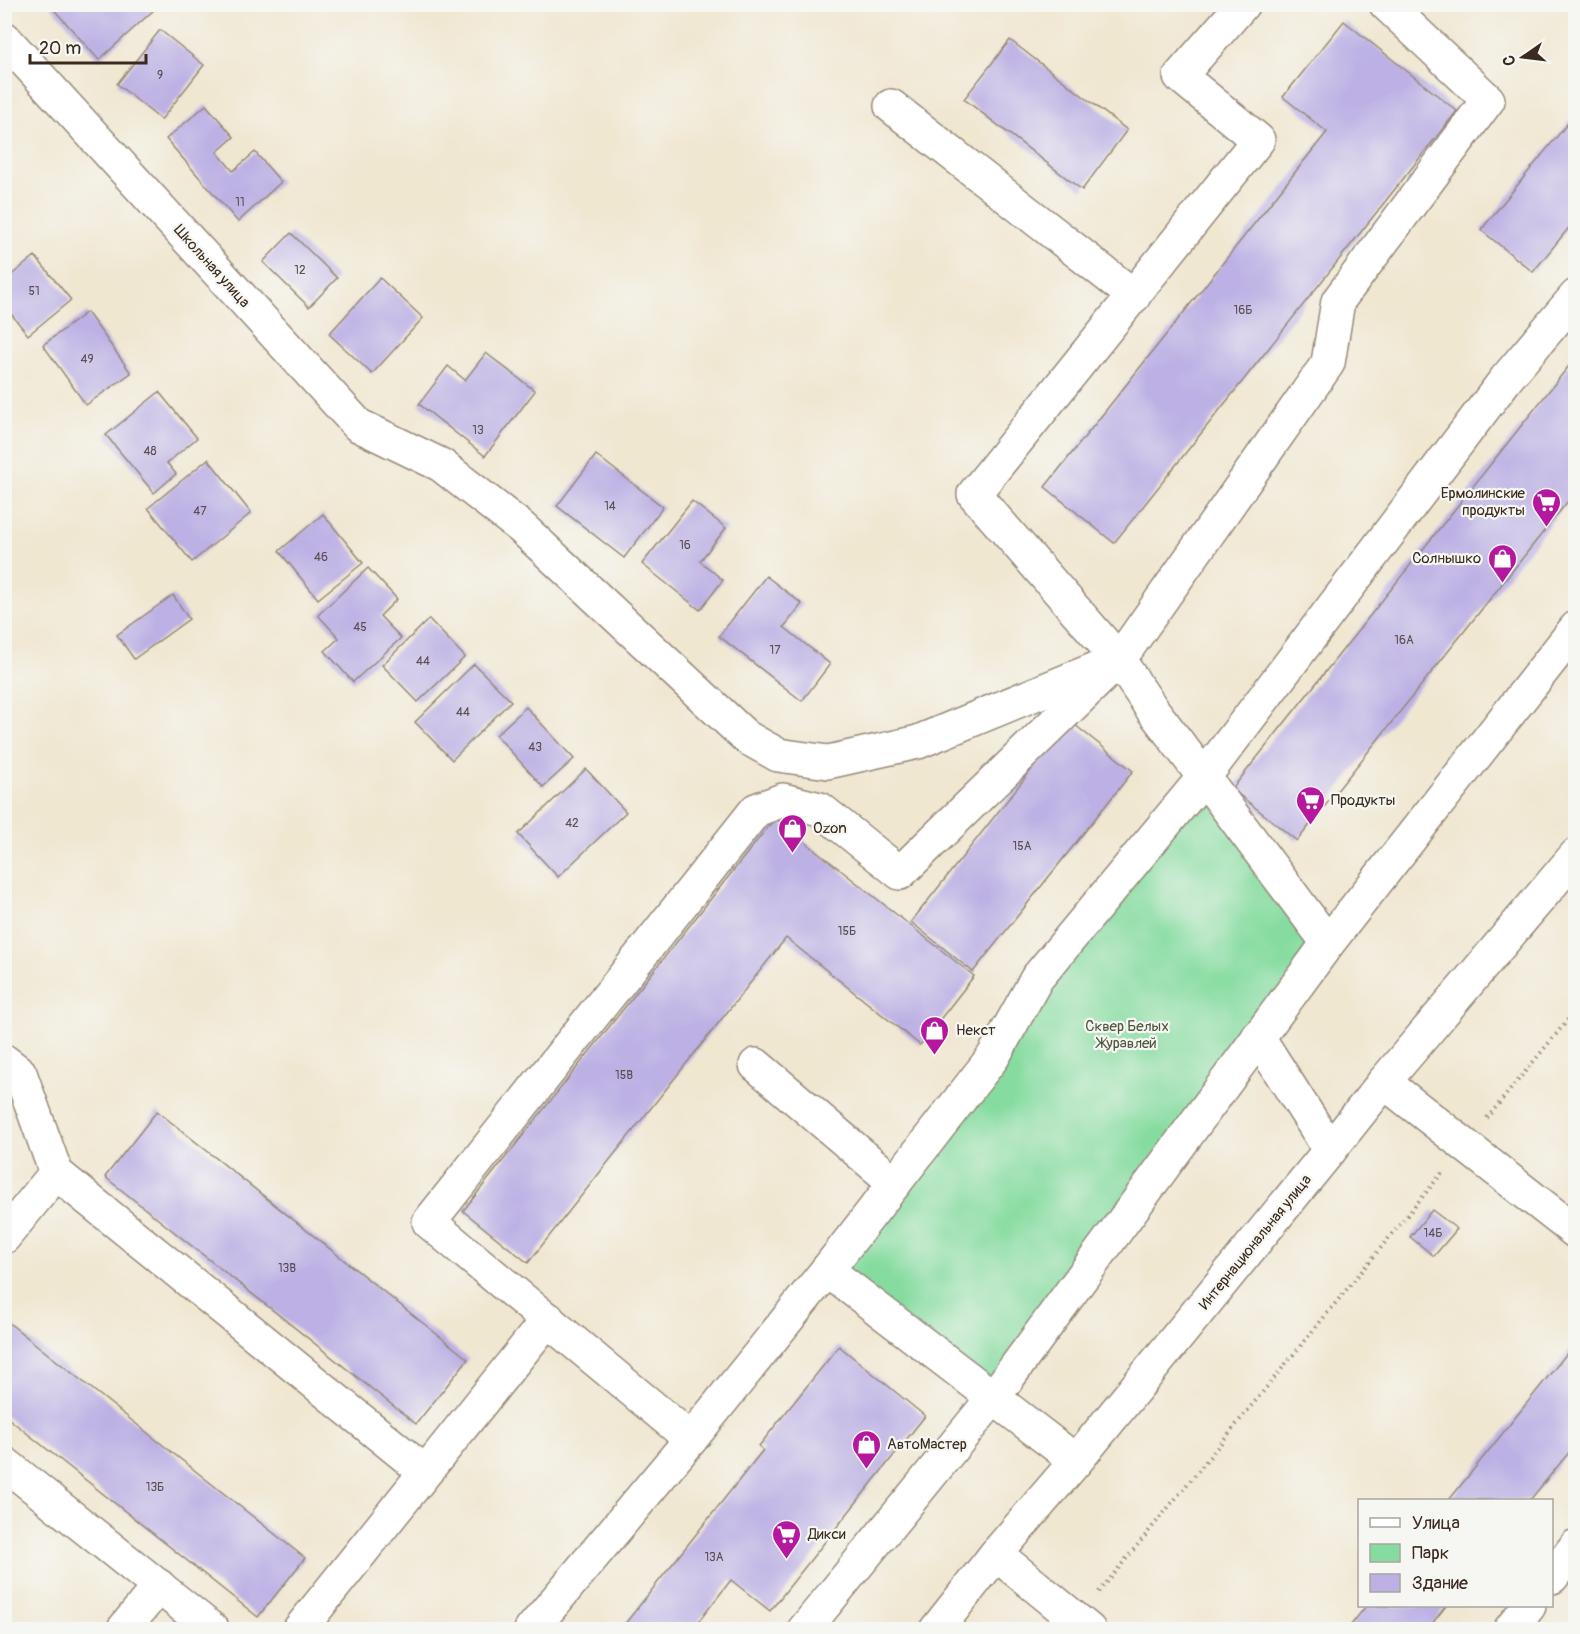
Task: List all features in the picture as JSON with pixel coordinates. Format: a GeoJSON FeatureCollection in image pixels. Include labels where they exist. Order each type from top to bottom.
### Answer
{"type":"FeatureCollection","features":[{"type":"Feature","properties":{"kind":"main road"},"geometry":{"type":"LineString","coordinates":[[1243,4],[1180,76],[1258,140],[974,494],[1119,660],[1152,709],[1328,943]]}},
{"type":"Feature","properties":{"kind":"main road"},"geometry":{"type":"LineString","coordinates":[[691,1439],[429,1222],[756,810],[783,800],[820,809],[900,873],[1119,660],[1328,363],[1338,301],[1488,99],[1386,4]]}},
{"type":"Feature","properties":{"kind":"main road","name":"Школьная улица"},"geometry":{"type":"LineString","coordinates":[[4,38],[358,425],[441,465],[522,528],[746,738],[778,755],[828,762],[918,742],[1119,660]]}},
{"type":"Feature","properties":{"kind":"main road"},"geometry":{"type":"LineString","coordinates":[[891,106],[1134,296]]}},
{"type":"Feature","properties":{"kind":"main road"},"geometry":{"type":"LineString","coordinates":[[531,1629],[691,1439],[827,1270],[993,1057],[1037,978],[1204,777],[1506,379],[1575,296]]}},
{"type":"Feature","properties":{"kind":"main road"},"geometry":{"type":"LineString","coordinates":[[804,1629],[993,1398],[1328,943],[1575,628]]}},
{"type":"Feature","properties":{"kind":"main road","name":"Интернациональная улица"},"geometry":{"type":"LineString","coordinates":[[936,1629],[996,1554],[1076,1461],[1384,1082],[1575,855]]}},
{"type":"Feature","properties":{"kind":"main road"},"geometry":{"type":"LineString","coordinates":[[1258,1037],[1330,1150]]}},
{"type":"Feature","properties":{"kind":"main road"},"geometry":{"type":"LineString","coordinates":[[4,1061],[20,1073],[56,1173],[424,1472]]}},
{"type":"Feature","properties":{"kind":"main road"},"geometry":{"type":"LineString","coordinates":[[756,1065],[895,1183]]}},
{"type":"Feature","properties":{"kind":"main road"},"geometry":{"type":"LineString","coordinates":[[1384,1082],[1575,1232]]}},
{"type":"Feature","properties":{"kind":"main road"},"geometry":{"type":"LineString","coordinates":[[4,1238],[56,1173]]}},
{"type":"Feature","properties":{"kind":"main road"},"geometry":{"type":"LineString","coordinates":[[827,1270],[1076,1461]]}},
{"type":"Feature","properties":{"kind":"main road"},"geometry":{"type":"LineString","coordinates":[[299,1629],[548,1319]]}},
{"type":"Feature","properties":{"kind":"main road"},"geometry":{"type":"LineString","coordinates":[[4,1462],[213,1629]]}},
{"type":"Feature","properties":{"kind":"main road"},"geometry":{"type":"LineString","coordinates":[[1553,1574],[1575,1546]]}},
{"type":"Feature","properties":{"kind":"main road"},"geometry":{"type":"LineString","coordinates":[[996,1554],[1083,1624]]}},
{"type":"Feature","properties":{"kind":"main road"},"geometry":{"type":"LineString","coordinates":[[123,1629],[159,1586]]}},
{"type":"Feature","properties":{"kind":"main road"},"geometry":{"type":"LineString","coordinates":[[1510,1629],[1527,1607]]}},
{"type":"Feature","properties":{"kind":"path"},"geometry":{"type":"LineString","coordinates":[[1083,1624],[1575,1010]]}},
{"type":"Feature","properties":{"kind":"green space","name":"Сквер Белых Журавлей"},"geometry":{"type":"Polygon","coordinates":[[[1204,777],[1328,943],[993,1398],[827,1270],[1204,777]]]}},
{"type":"Feature","properties":{"kind":"building"},"geometry":{"type":"Polygon","coordinates":[[[49,4],[153,4],[156,8],[99,60],[49,4]]]}},
{"type":"Feature","properties":{"kind":"building"},"geometry":{"type":"Polygon","coordinates":[[[1145,4],[1173,4],[1173,6],[1152,10],[1145,4]]]}},
{"type":"Feature","properties":{"kind":"building"},"geometry":{"type":"Polygon","coordinates":[[[1344,21],[1457,111],[1114,543],[1045,487],[1327,132],[1283,97],[1344,21]]]}},
{"type":"Feature","properties":{"kind":"building"},"geometry":{"type":"Polygon","coordinates":[[[160,30],[204,65],[161,120],[117,84],[160,30]]]}},
{"type":"Feature","properties":{"kind":"building"},"geometry":{"type":"Polygon","coordinates":[[[1010,40],[1127,130],[1082,190],[964,99],[1010,40]]]}},
{"type":"Feature","properties":{"kind":"building"},"geometry":{"type":"Polygon","coordinates":[[[206,105],[234,137],[217,152],[233,171],[255,152],[281,182],[238,222],[166,139],[206,105]]]}},
{"type":"Feature","properties":{"kind":"building"},"geometry":{"type":"Polygon","coordinates":[[[1576,113],[1576,219],[1533,272],[1481,230],[1576,113]]]}},
{"type":"Feature","properties":{"kind":"building"},"geometry":{"type":"Polygon","coordinates":[[[291,233],[337,278],[309,307],[263,262],[291,233]]]}},
{"type":"Feature","properties":{"kind":"building"},"geometry":{"type":"Polygon","coordinates":[[[35,256],[71,300],[28,335],[4,305],[4,281],[35,256]]]}},
{"type":"Feature","properties":{"kind":"building"},"geometry":{"type":"Polygon","coordinates":[[[380,278],[423,318],[372,374],[329,334],[380,278]]]}},
{"type":"Feature","properties":{"kind":"building"},"geometry":{"type":"Polygon","coordinates":[[[87,312],[131,373],[86,405],[43,345],[87,312]]]}},
{"type":"Feature","properties":{"kind":"building"},"geometry":{"type":"Polygon","coordinates":[[[486,353],[535,391],[485,456],[419,404],[448,366],[465,380],[486,353]]]}},
{"type":"Feature","properties":{"kind":"building"},"geometry":{"type":"Polygon","coordinates":[[[1576,357],[1576,491],[1297,841],[1232,789],[1576,357]]]}},
{"type":"Feature","properties":{"kind":"building"},"geometry":{"type":"Polygon","coordinates":[[[159,392],[197,438],[167,463],[176,474],[154,493],[106,435],[159,392]]]}},
{"type":"Feature","properties":{"kind":"building"},"geometry":{"type":"Polygon","coordinates":[[[596,455],[663,507],[624,558],[557,506],[596,455]]]}},
{"type":"Feature","properties":{"kind":"building"},"geometry":{"type":"Polygon","coordinates":[[[208,459],[251,513],[192,562],[148,508],[208,459]]]}},
{"type":"Feature","properties":{"kind":"building"},"geometry":{"type":"Polygon","coordinates":[[[692,501],[726,528],[700,561],[723,580],[700,610],[642,564],[692,501]]]}},
{"type":"Feature","properties":{"kind":"building"},"geometry":{"type":"Polygon","coordinates":[[[323,514],[363,563],[318,599],[279,551],[323,514]]]}},
{"type":"Feature","properties":{"kind":"building"},"geometry":{"type":"Polygon","coordinates":[[[368,568],[397,599],[380,616],[401,638],[353,682],[325,651],[339,638],[318,615],[368,568]]]}},
{"type":"Feature","properties":{"kind":"building"},"geometry":{"type":"Polygon","coordinates":[[[766,576],[802,604],[784,627],[830,664],[802,701],[719,636],[766,576]]]}},
{"type":"Feature","properties":{"kind":"building"},"geometry":{"type":"Polygon","coordinates":[[[173,595],[189,619],[134,659],[117,635],[173,595]]]}},
{"type":"Feature","properties":{"kind":"building"},"geometry":{"type":"Polygon","coordinates":[[[429,619],[465,657],[418,702],[382,665],[429,619]]]}},
{"type":"Feature","properties":{"kind":"building"},"geometry":{"type":"Polygon","coordinates":[[[474,664],[511,701],[452,760],[415,722],[474,664]]]}},
{"type":"Feature","properties":{"kind":"building"},"geometry":{"type":"Polygon","coordinates":[[[526,707],[574,759],[543,787],[496,735],[526,707]]]}},
{"type":"Feature","properties":{"kind":"building"},"geometry":{"type":"Polygon","coordinates":[[[1070,721],[1133,771],[973,972],[911,922],[1070,721]]]}},
{"type":"Feature","properties":{"kind":"building"},"geometry":{"type":"Polygon","coordinates":[[[586,769],[626,812],[558,877],[518,834],[586,769]]]}},
{"type":"Feature","properties":{"kind":"building"},"geometry":{"type":"Polygon","coordinates":[[[775,818],[974,976],[920,1045],[786,938],[528,1263],[463,1211],[775,818]]]}},
{"type":"Feature","properties":{"kind":"building"},"geometry":{"type":"Polygon","coordinates":[[[157,1111],[468,1359],[416,1424],[105,1177],[157,1111]]]}},
{"type":"Feature","properties":{"kind":"building"},"geometry":{"type":"Polygon","coordinates":[[[1432,1210],[1457,1229],[1434,1256],[1410,1237],[1432,1210]]]}},
{"type":"Feature","properties":{"kind":"building"},"geometry":{"type":"Polygon","coordinates":[[[4,1319],[305,1558],[258,1617],[4,1415],[4,1319]]]}},
{"type":"Feature","properties":{"kind":"building"},"geometry":{"type":"Polygon","coordinates":[[[1576,1342],[1576,1444],[1531,1499],[1450,1499],[1576,1342]]]}},
{"type":"Feature","properties":{"kind":"building"},"geometry":{"type":"Polygon","coordinates":[[[839,1346],[925,1416],[770,1611],[731,1580],[692,1630],[620,1630],[763,1450],[759,1446],[839,1346]]]}},
{"type":"Feature","properties":{"kind":"building"},"geometry":{"type":"Polygon","coordinates":[[[1365,1607],[1445,1607],[1427,1630],[1347,1630],[1365,1607]]]}},
{"type":"Feature","properties":{"kind":"place","name":"Ермолинские продукты"},"geometry":{"type":"Point","coordinates":[1546,528]}},
{"type":"Feature","properties":{"kind":"place","name":"Солнышко"},"geometry":{"type":"Point","coordinates":[1502,584]}},
{"type":"Feature","properties":{"kind":"place","name":"Продукты"},"geometry":{"type":"Point","coordinates":[1310,826]}},
{"type":"Feature","properties":{"kind":"place","name":"Ozon"},"geometry":{"type":"Point","coordinates":[792,854]}},
{"type":"Feature","properties":{"kind":"place","name":"Некст"},"geometry":{"type":"Point","coordinates":[935,1056]}},
{"type":"Feature","properties":{"kind":"place","name":"АвтоМастер"},"geometry":{"type":"Point","coordinates":[866,1470]}},
{"type":"Feature","properties":{"kind":"place","name":"Дикси"},"geometry":{"type":"Point","coordinates":[787,1560]}}]}
